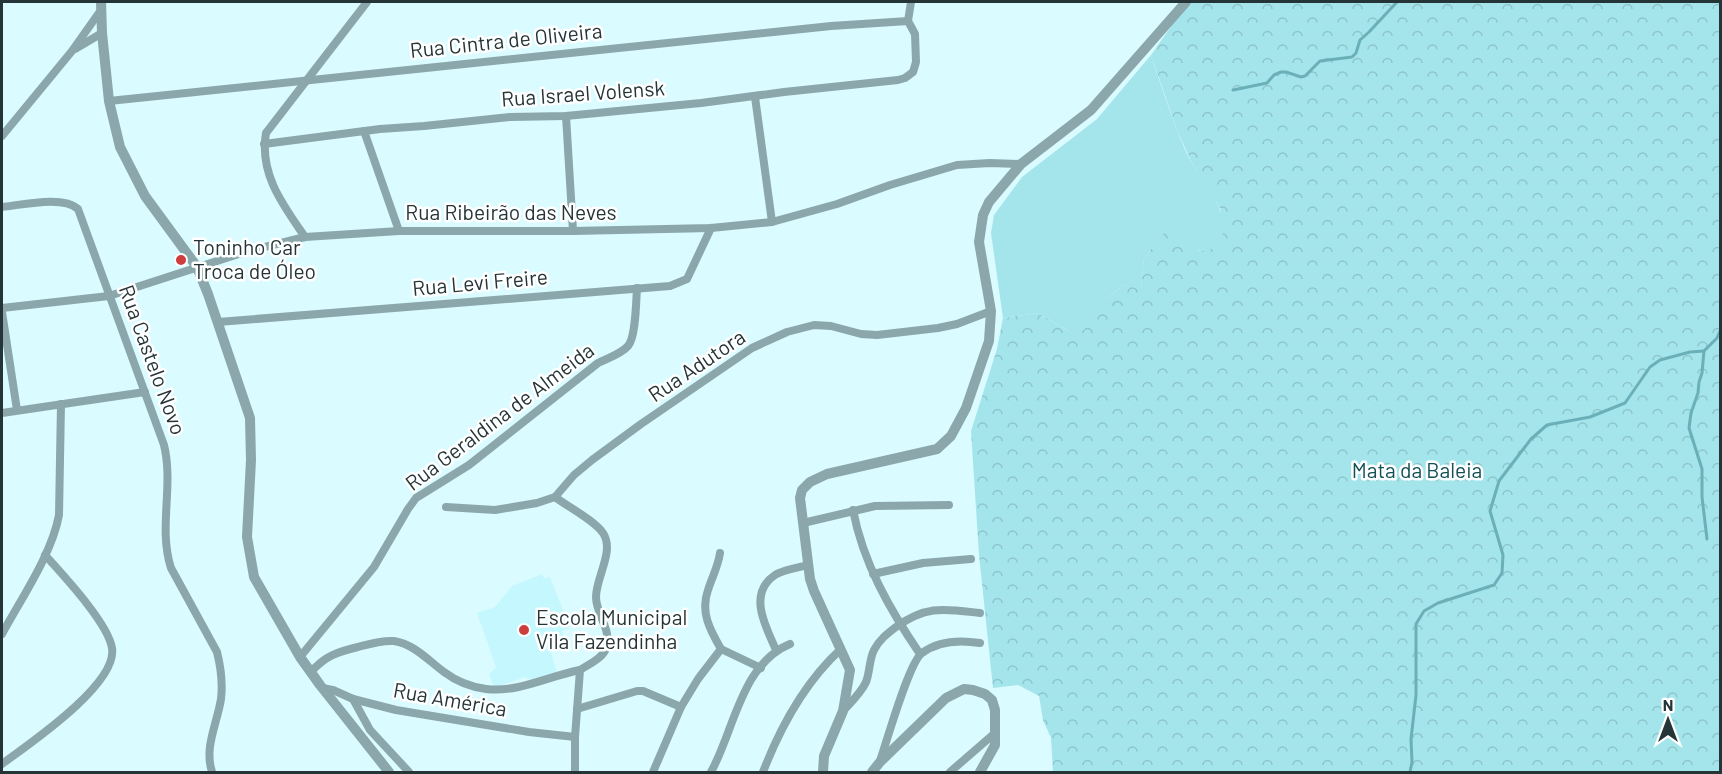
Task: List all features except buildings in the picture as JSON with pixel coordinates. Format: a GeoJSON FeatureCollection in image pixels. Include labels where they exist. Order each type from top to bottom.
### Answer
{"type":"FeatureCollection","features":[{"type":"Feature","properties":{"kind":"street"},"geometry":{"type":"LineString","coordinates":[[305,237],[276,195],[267,170],[264,144],[266,134],[269,127],[367,2]]}},
{"type":"Feature","properties":{"kind":"street"},"geometry":{"type":"LineString","coordinates":[[908,21],[910,2]]}},
{"type":"Feature","properties":{"kind":"street"},"geometry":{"type":"LineString","coordinates":[[823,772],[824,756],[843,711],[850,670],[813,591],[800,498],[802,490],[810,482],[827,474],[937,449],[951,436],[966,408],[989,341],[991,311],[979,242],[983,215],[990,202],[1021,164],[1091,110],[1186,2]]}},
{"type":"Feature","properties":{"kind":"street"},"geometry":{"type":"LineString","coordinates":[[101,6],[109,101],[120,147],[157,213],[197,267],[250,418],[251,460],[247,537],[254,577],[300,657],[389,772]]}},
{"type":"Feature","properties":{"kind":"street"},"geometry":{"type":"LineString","coordinates":[[2,136],[72,51],[101,6]]}},
{"type":"Feature","properties":{"kind":"street","name":"Rua Cintra de Oliveira"},"geometry":{"type":"LineString","coordinates":[[109,101],[831,26],[908,21]]}},
{"type":"Feature","properties":{"kind":"street","name":"Rua Israel Volensk"},"geometry":{"type":"LineString","coordinates":[[264,144],[364,131],[510,117],[566,116],[755,97],[905,78],[914,72],[916,62],[915,34],[908,21]]}},
{"type":"Feature","properties":{"kind":"street"},"geometry":{"type":"LineString","coordinates":[[72,51],[102,33]]}},
{"type":"Feature","properties":{"kind":"street"},"geometry":{"type":"LineString","coordinates":[[755,97],[772,222]]}},
{"type":"Feature","properties":{"kind":"street"},"geometry":{"type":"LineString","coordinates":[[566,116],[573,231]]}},
{"type":"Feature","properties":{"kind":"street"},"geometry":{"type":"LineString","coordinates":[[364,131],[399,231]]}},
{"type":"Feature","properties":{"kind":"street","name":"Rua Ribeirão das Neves"},"geometry":{"type":"LineString","coordinates":[[2,310],[109,296],[248,251],[305,237],[399,231],[711,228],[772,222],[837,204],[890,184],[957,165],[1021,164]]}},
{"type":"Feature","properties":{"kind":"street","name":"Rua Castelo Novo"},"geometry":{"type":"LineString","coordinates":[[2,207],[54,201],[74,205],[78,209],[167,456],[164,535],[166,555],[217,652],[221,666],[220,699],[208,756],[212,772]]}},
{"type":"Feature","properties":{"kind":"street","name":"Rua Levi Freire"},"geometry":{"type":"LineString","coordinates":[[218,322],[670,286],[687,279],[711,228]]}},
{"type":"Feature","properties":{"kind":"street","name":"Rua Geraldina de Almeida"},"geometry":{"type":"LineString","coordinates":[[300,657],[374,567],[416,498],[469,465],[598,363],[628,346],[633,336],[637,288]]}},
{"type":"Feature","properties":{"kind":"street"},"geometry":{"type":"LineString","coordinates":[[2,310],[17,410]]}},
{"type":"Feature","properties":{"kind":"street","name":"Rua Adutora"},"geometry":{"type":"LineString","coordinates":[[555,497],[574,475],[641,424],[752,348],[787,332],[814,326],[831,326],[861,334],[877,335],[957,324],[991,311]]}},
{"type":"Feature","properties":{"kind":"street"},"geometry":{"type":"LineString","coordinates":[[2,414],[145,392]]}},
{"type":"Feature","properties":{"kind":"street"},"geometry":{"type":"LineString","coordinates":[[2,634],[45,555],[57,526],[61,404]]}},
{"type":"Feature","properties":{"kind":"street"},"geometry":{"type":"LineString","coordinates":[[311,672],[322,660],[337,652],[394,641],[420,653],[446,674],[464,683],[485,689],[505,689],[580,670],[602,656],[607,647],[607,632],[596,597],[607,550],[603,533],[555,497],[537,503],[495,510],[446,507]]}},
{"type":"Feature","properties":{"kind":"street"},"geometry":{"type":"LineString","coordinates":[[803,523],[853,510],[902,505],[949,505]]}},
{"type":"Feature","properties":{"kind":"street"},"geometry":{"type":"LineString","coordinates":[[853,510],[857,533],[873,574],[900,625],[920,654]]}},
{"type":"Feature","properties":{"kind":"street"},"geometry":{"type":"LineString","coordinates":[[720,553],[718,567],[708,590],[705,610],[708,626],[721,649],[761,668]]}},
{"type":"Feature","properties":{"kind":"street"},"geometry":{"type":"LineString","coordinates":[[2,764],[83,700],[106,673],[112,658],[109,636],[83,599],[45,555]]}},
{"type":"Feature","properties":{"kind":"street"},"geometry":{"type":"LineString","coordinates":[[873,574],[923,563],[971,559]]}},
{"type":"Feature","properties":{"kind":"street"},"geometry":{"type":"LineString","coordinates":[[776,650],[759,605],[763,590],[774,576],[808,566]]}},
{"type":"Feature","properties":{"kind":"street"},"geometry":{"type":"LineString","coordinates":[[843,711],[858,695],[866,681],[873,652],[881,639],[900,625],[922,612],[941,609],[980,613]]}},
{"type":"Feature","properties":{"kind":"street"},"geometry":{"type":"LineString","coordinates":[[880,762],[912,669],[920,654],[951,642],[980,643]]}},
{"type":"Feature","properties":{"kind":"street"},"geometry":{"type":"LineString","coordinates":[[711,772],[750,682],[776,650],[790,644]]}},
{"type":"Feature","properties":{"kind":"street"},"geometry":{"type":"LineString","coordinates":[[653,772],[681,706],[721,649]]}},
{"type":"Feature","properties":{"kind":"street"},"geometry":{"type":"LineString","coordinates":[[763,772],[793,712],[820,671],[841,649]]}},
{"type":"Feature","properties":{"kind":"street"},"geometry":{"type":"LineString","coordinates":[[575,772],[580,670]]}},
{"type":"Feature","properties":{"kind":"street","name":"Rua América"},"geometry":{"type":"LineString","coordinates":[[322,688],[396,710],[529,732],[575,737]]}},
{"type":"Feature","properties":{"kind":"street"},"geometry":{"type":"LineString","coordinates":[[872,772],[946,698],[964,689],[985,694],[992,700],[995,710],[992,752],[980,772]]}},
{"type":"Feature","properties":{"kind":"street"},"geometry":{"type":"LineString","coordinates":[[577,709],[637,691],[643,691],[681,706]]}},
{"type":"Feature","properties":{"kind":"street"},"geometry":{"type":"LineString","coordinates":[[353,699],[370,730],[409,772]]}},
{"type":"Feature","properties":{"kind":"street"},"geometry":{"type":"LineString","coordinates":[[950,772],[995,733]]}},
{"type":"Feature","properties":{"kind":"shaded area","name":"Escola Municipal Vila Fazendinha"},"geometry":{"type":"Polygon","coordinates":[[[542,574],[544,578],[550,577],[570,628],[562,631],[565,639],[561,646],[551,652],[557,673],[532,680],[525,677],[494,688],[489,674],[496,667],[477,613],[495,607],[512,586],[542,574]]]}},
{"type":"Feature","properties":{"kind":"green space","name":"Mata da Baleia"},"geometry":{"type":"Polygon","coordinates":[[[1192,2],[1720,2],[1720,772],[1053,772],[1051,738],[1043,720],[1039,696],[1018,685],[993,688],[979,555],[971,431],[997,349],[1003,318],[1038,313],[1069,331],[1105,295],[1109,297],[1123,285],[1141,288],[1144,258],[1165,231],[1200,251],[1221,210],[1191,161],[1177,130],[1151,55],[1184,8],[1192,2]]]}},
{"type":"Feature","properties":{"kind":"green space"},"geometry":{"type":"Polygon","coordinates":[[[1151,55],[1187,154],[1220,210],[1224,222],[1223,233],[1218,243],[1211,249],[1202,251],[1165,232],[1144,258],[1141,289],[1123,285],[1109,297],[1105,296],[1084,330],[1069,331],[1038,313],[1003,318],[991,233],[994,215],[1022,177],[1097,119],[1151,55]]]}},
{"type":"Feature","properties":{"kind":"waterway"},"geometry":{"type":"LineString","coordinates":[[1233,90],[1267,83],[1274,75],[1281,72],[1305,76],[1320,61],[1352,57],[1356,53],[1360,40],[1397,2]]}},
{"type":"Feature","properties":{"kind":"waterway"},"geometry":{"type":"LineString","coordinates":[[1707,539],[1702,497],[1702,469],[1689,428],[1702,373],[1704,351],[1717,338],[1720,331]]}},
{"type":"Feature","properties":{"kind":"waterway"},"geometry":{"type":"LineString","coordinates":[[1410,772],[1416,695],[1416,624],[1424,611],[1438,603],[1494,585],[1502,573],[1503,555],[1490,511],[1499,481],[1531,439],[1547,425],[1590,417],[1625,403],[1650,367],[1660,360],[1690,352],[1704,351]]}},
{"type":"Feature","properties":{"kind":"place","name":"Toninho Car Troca de Óleo"},"geometry":{"type":"Point","coordinates":[181,260]}},
{"type":"Feature","properties":{"kind":"place","name":"Escola Municipal Vila Fazendinha"},"geometry":{"type":"Point","coordinates":[524,630]}}]}
